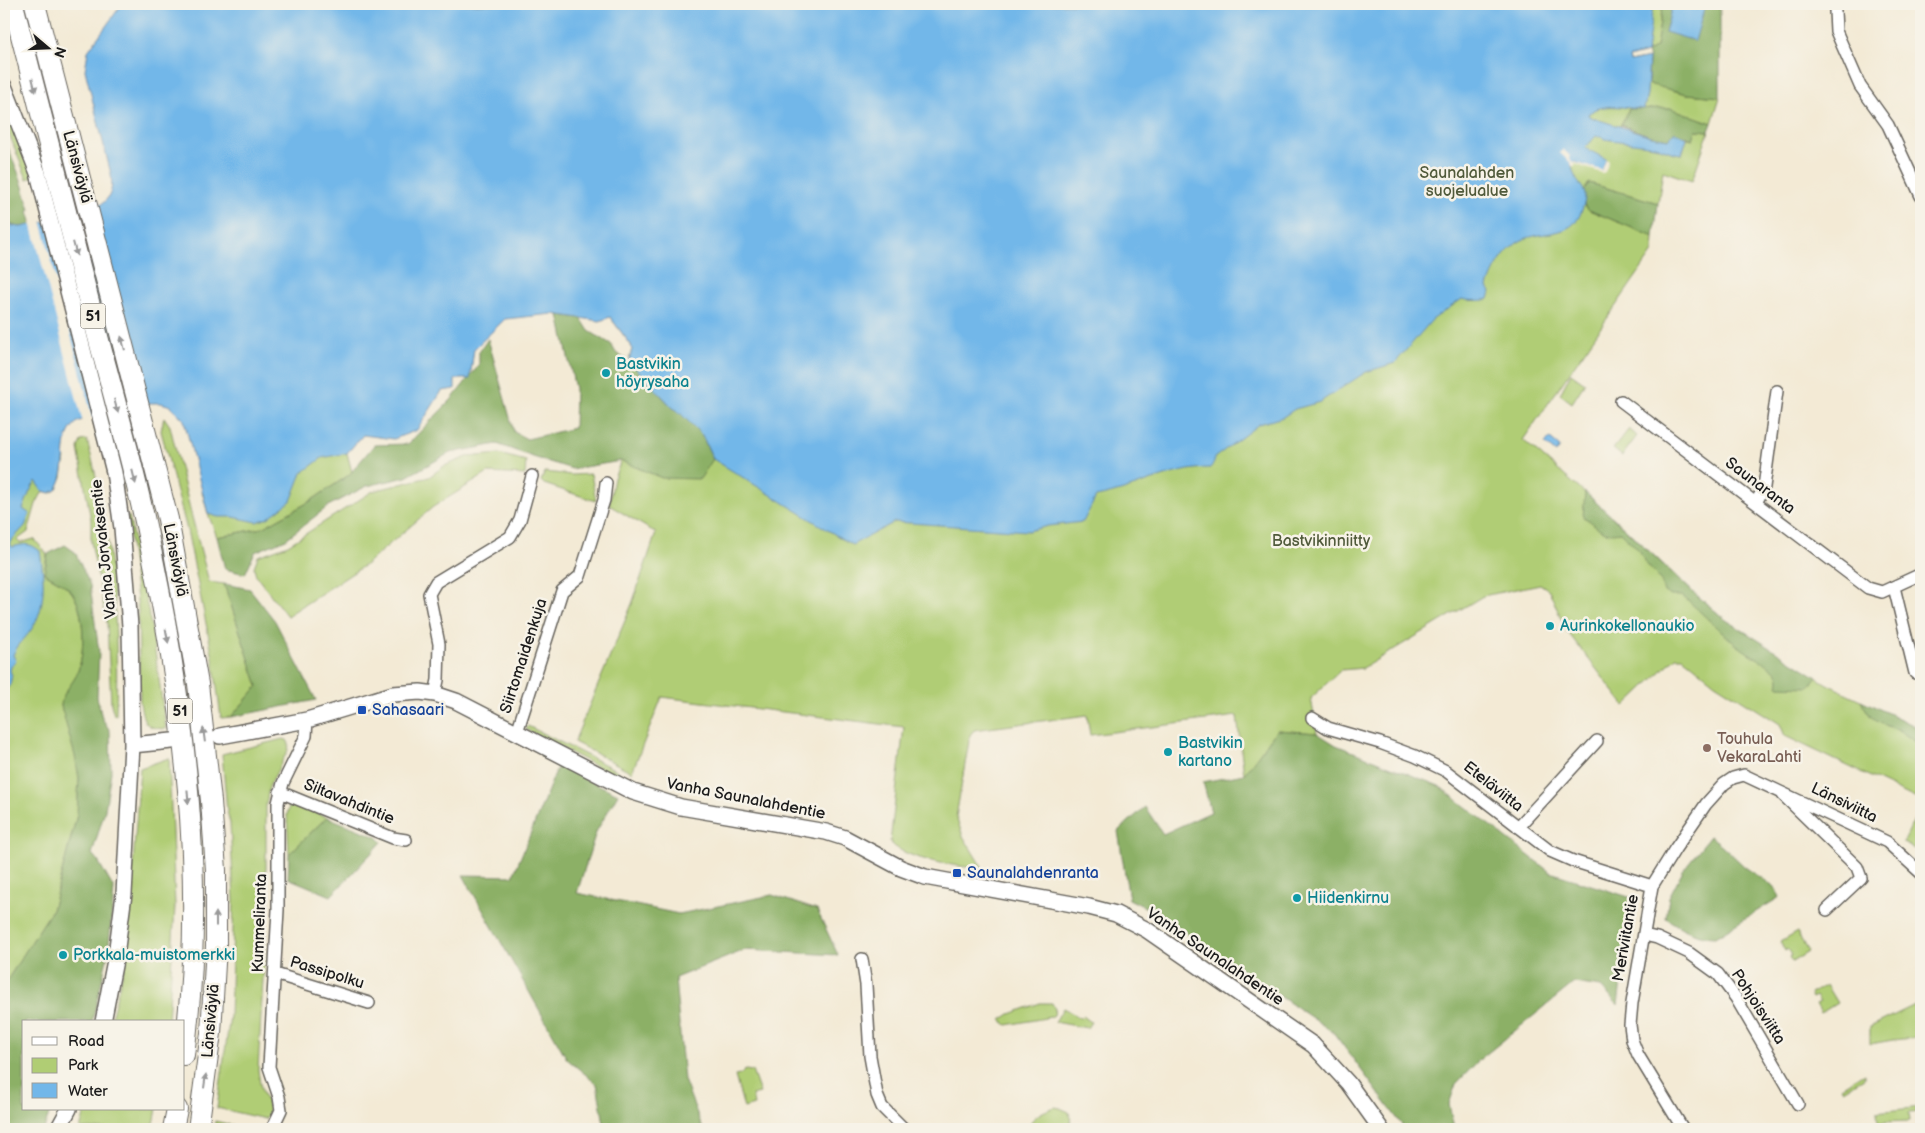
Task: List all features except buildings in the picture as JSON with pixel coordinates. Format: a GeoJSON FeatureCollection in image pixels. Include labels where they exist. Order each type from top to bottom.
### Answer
{"type":"FeatureCollection","features":[{"type":"Feature","properties":{"kind":"highway","name":"Länsiväylä"},"geometry":{"type":"LineString","coordinates":[[13,4],[146,525],[178,693],[193,861],[193,939],[185,1042]]}},
{"type":"Feature","properties":{"kind":"highway","name":"Länsiväylä"},"geometry":{"type":"LineString","coordinates":[[35,4],[168,519],[198,684],[211,800],[216,870],[216,946],[211,1033],[198,1129]]}},
{"type":"Feature","properties":{"kind":"highway"},"geometry":{"type":"LineString","coordinates":[[173,1129],[177,1110]]}},
{"type":"Feature","properties":{"kind":"street"},"geometry":{"type":"LineString","coordinates":[[1835,11],[1836,31],[1860,86],[1888,125],[1921,196]]}},
{"type":"Feature","properties":{"kind":"street","name":"Vanha Jorvaksentie"},"geometry":{"type":"LineString","coordinates":[[4,86],[35,166],[42,192],[114,472],[122,528],[128,593],[132,745],[124,894],[116,955],[103,1020]]}},
{"type":"Feature","properties":{"kind":"street"},"geometry":{"type":"LineString","coordinates":[[1756,503],[1764,487],[1777,391]]}},
{"type":"Feature","properties":{"kind":"street","name":"Saunaranta"},"geometry":{"type":"LineString","coordinates":[[1621,401],[1868,588],[1882,592],[1894,587]]}},
{"type":"Feature","properties":{"kind":"street"},"geometry":{"type":"LineString","coordinates":[[435,694],[438,680],[439,644],[428,594],[436,582],[510,536],[520,520],[532,476]]}},
{"type":"Feature","properties":{"kind":"street","name":"Siirtomaidenkuja"},"geometry":{"type":"LineString","coordinates":[[517,732],[562,591],[580,576],[604,500],[606,483]]}},
{"type":"Feature","properties":{"kind":"street"},"geometry":{"type":"LineString","coordinates":[[1915,673],[1894,587],[1921,574]]}},
{"type":"Feature","properties":{"kind":"street","name":"Vanha Saunalahdentie"},"geometry":{"type":"LineString","coordinates":[[220,736],[307,720],[392,694],[420,692],[435,694],[456,701],[633,792],[664,803],[709,813],[805,827],[826,832],[845,838],[901,868],[925,877],[1089,907],[1116,914],[1147,930],[1313,1046],[1348,1083],[1381,1129]]}},
{"type":"Feature","properties":{"kind":"street","name":"Eteläviitta"},"geometry":{"type":"LineString","coordinates":[[1312,718],[1328,728],[1406,753],[1446,771],[1550,851],[1573,861],[1652,886]]}},
{"type":"Feature","properties":{"kind":"street","name":"Kummeliranta"},"geometry":{"type":"LineString","coordinates":[[275,1129],[281,1110],[279,1097],[269,1067],[278,910],[278,803],[282,783],[306,736],[307,720]]}},
{"type":"Feature","properties":{"kind":"street"},"geometry":{"type":"LineString","coordinates":[[1518,827],[1597,741]]}},
{"type":"Feature","properties":{"kind":"street"},"geometry":{"type":"LineString","coordinates":[[132,745],[172,742]]}},
{"type":"Feature","properties":{"kind":"street","name":"Länsiviitta"},"geometry":{"type":"LineString","coordinates":[[1744,774],[1887,842],[1921,873]]}},
{"type":"Feature","properties":{"kind":"street","name":"Meriviitantie"},"geometry":{"type":"LineString","coordinates":[[1682,1129],[1642,1062],[1632,1040],[1631,1013],[1652,886],[1674,849],[1706,804],[1724,784],[1744,774]]}},
{"type":"Feature","properties":{"kind":"street"},"geometry":{"type":"LineString","coordinates":[[1776,789],[1857,867],[1861,878],[1827,910]]}},
{"type":"Feature","properties":{"kind":"street","name":"Siltavahdintie"},"geometry":{"type":"LineString","coordinates":[[280,792],[393,838],[406,840]]}},
{"type":"Feature","properties":{"kind":"street","name":"Pohjoisviitta"},"geometry":{"type":"LineString","coordinates":[[1644,935],[1657,938],[1689,953],[1718,974],[1736,998],[1798,1104]]}},
{"type":"Feature","properties":{"kind":"street"},"geometry":{"type":"LineString","coordinates":[[862,959],[866,985],[870,1056],[876,1095],[882,1107],[904,1129]]}},
{"type":"Feature","properties":{"kind":"street","name":"Passipolku"},"geometry":{"type":"LineString","coordinates":[[275,974],[369,1003]]}},
{"type":"Feature","properties":{"kind":"street"},"geometry":{"type":"LineString","coordinates":[[58,1129],[68,1110]]}},
{"type":"Feature","properties":{"kind":"green space"},"geometry":{"type":"Polygon","coordinates":[[[1434,4],[1663,4],[1656,47],[1647,53],[1629,57],[1630,62],[1649,58],[1648,83],[1687,94],[1720,97],[1712,123],[1670,108],[1629,109],[1613,139],[1655,146],[1682,154],[1687,138],[1693,139],[1696,130],[1709,131],[1692,181],[1663,171],[1658,203],[1589,183],[1584,191],[1584,205],[1589,210],[1654,237],[1653,252],[1523,440],[1616,520],[1695,594],[1726,620],[1827,684],[1921,729],[1921,801],[1785,736],[1780,724],[1715,683],[1683,657],[1676,657],[1625,706],[1566,630],[1549,590],[1540,584],[1483,596],[1363,668],[1341,670],[1311,698],[1317,733],[1277,730],[1244,775],[1237,716],[1090,735],[1087,715],[974,730],[970,735],[956,817],[963,836],[983,869],[920,858],[908,854],[890,842],[904,727],[662,697],[632,772],[574,742],[632,604],[656,533],[609,505],[614,478],[621,461],[662,478],[674,409],[629,361],[631,345],[610,317],[1434,4]]]}},
{"type":"Feature","properties":{"kind":"green space"},"geometry":{"type":"Polygon","coordinates":[[[1663,4],[1673,4],[1665,32],[1704,6],[1696,4],[1720,4],[1720,97],[1687,94],[1648,84],[1649,58],[1647,53],[1656,47],[1663,4]]]}},
{"type":"Feature","properties":{"kind":"green space"},"geometry":{"type":"Polygon","coordinates":[[[4,102],[33,177],[27,179],[5,124],[4,102]]]}},
{"type":"Feature","properties":{"kind":"green space"},"geometry":{"type":"Polygon","coordinates":[[[1670,108],[1712,123],[1709,131],[1696,130],[1693,139],[1674,132],[1668,139],[1651,136],[1621,125],[1629,109],[1670,108]]]}},
{"type":"Feature","properties":{"kind":"green space"},"geometry":{"type":"Polygon","coordinates":[[[4,138],[20,177],[30,210],[28,211],[32,225],[15,226],[9,222],[4,214],[4,138]]]}},
{"type":"Feature","properties":{"kind":"green space"},"geometry":{"type":"Polygon","coordinates":[[[1589,183],[1658,203],[1654,237],[1589,210],[1584,205],[1584,191],[1589,183]]]}},
{"type":"Feature","properties":{"kind":"green space"},"geometry":{"type":"Polygon","coordinates":[[[559,315],[581,318],[589,331],[611,344],[616,353],[629,361],[674,409],[702,435],[713,459],[700,479],[662,478],[621,461],[572,469],[497,444],[450,453],[406,477],[367,486],[330,505],[286,539],[255,552],[245,574],[225,569],[217,537],[262,528],[309,502],[349,475],[374,445],[408,444],[452,399],[479,365],[479,352],[488,339],[514,432],[527,439],[574,428],[575,389],[559,315]]]}},
{"type":"Feature","properties":{"kind":"green space"},"geometry":{"type":"Polygon","coordinates":[[[1571,373],[1585,383],[1572,403],[1560,394],[1571,373]]]}},
{"type":"Feature","properties":{"kind":"green space"},"geometry":{"type":"Polygon","coordinates":[[[164,417],[170,426],[209,582],[224,584],[258,686],[231,717],[221,718],[213,658],[187,530],[161,431],[164,417]]]}},
{"type":"Feature","properties":{"kind":"green space"},"geometry":{"type":"Polygon","coordinates":[[[1629,429],[1637,436],[1622,456],[1613,449],[1629,429]]]}},
{"type":"Feature","properties":{"kind":"green space"},"geometry":{"type":"Polygon","coordinates":[[[87,440],[96,474],[112,577],[115,611],[116,716],[111,704],[107,623],[91,542],[91,520],[78,448],[81,441],[87,440]]]}},
{"type":"Feature","properties":{"kind":"green space"},"geometry":{"type":"Polygon","coordinates":[[[342,445],[347,453],[352,472],[349,475],[309,502],[262,528],[217,537],[202,492],[284,478],[342,445]]]}},
{"type":"Feature","properties":{"kind":"green space"},"geometry":{"type":"Polygon","coordinates":[[[499,454],[526,461],[525,475],[488,473],[433,507],[365,565],[287,616],[256,576],[254,567],[258,556],[288,545],[373,491],[429,477],[444,466],[467,457],[499,454]]]}},
{"type":"Feature","properties":{"kind":"green space"},"geometry":{"type":"Polygon","coordinates":[[[65,457],[62,477],[56,490],[50,493],[43,491],[36,504],[28,532],[17,540],[20,543],[34,539],[47,554],[44,573],[70,590],[79,608],[82,620],[82,656],[76,676],[65,694],[61,706],[76,756],[79,778],[77,815],[52,910],[4,985],[4,516],[14,491],[65,457]]]}},
{"type":"Feature","properties":{"kind":"green space"},"geometry":{"type":"Polygon","coordinates":[[[545,472],[572,475],[591,474],[596,501],[544,484],[541,481],[545,472]]]}},
{"type":"Feature","properties":{"kind":"green space"},"geometry":{"type":"Polygon","coordinates":[[[1585,492],[1695,594],[1726,620],[1817,677],[1809,687],[1778,686],[1778,675],[1770,666],[1736,644],[1682,596],[1671,596],[1664,592],[1661,581],[1644,561],[1640,551],[1620,532],[1603,531],[1583,517],[1585,492]]]}},
{"type":"Feature","properties":{"kind":"green space"},"geometry":{"type":"Polygon","coordinates":[[[129,516],[152,630],[166,729],[149,726],[146,723],[140,703],[138,608],[127,517],[129,516]]]}},
{"type":"Feature","properties":{"kind":"green space"},"geometry":{"type":"Polygon","coordinates":[[[65,545],[75,552],[90,585],[99,652],[97,697],[102,718],[110,731],[111,772],[105,810],[92,854],[114,889],[108,955],[92,1020],[22,1020],[22,1110],[51,1110],[44,1129],[4,1129],[4,985],[52,910],[77,815],[79,778],[61,706],[65,694],[76,676],[82,656],[82,620],[75,598],[70,590],[44,573],[48,554],[65,545]]]}},
{"type":"Feature","properties":{"kind":"green space"},"geometry":{"type":"Polygon","coordinates":[[[224,584],[250,589],[275,621],[316,700],[231,717],[258,686],[224,584]]]}},
{"type":"Feature","properties":{"kind":"green space"},"geometry":{"type":"Polygon","coordinates":[[[1861,700],[1921,729],[1921,746],[1901,732],[1873,719],[1861,700]]]}},
{"type":"Feature","properties":{"kind":"green space"},"geometry":{"type":"Polygon","coordinates":[[[528,726],[618,771],[617,777],[527,730],[528,726]]]}},
{"type":"Feature","properties":{"kind":"green space"},"geometry":{"type":"Polygon","coordinates":[[[1277,730],[1317,733],[1336,745],[1439,786],[1550,872],[1632,898],[1618,1005],[1601,987],[1574,983],[1479,1060],[1456,1084],[1449,1104],[1454,1129],[1405,1129],[1333,1032],[1155,912],[1129,899],[1118,831],[1145,807],[1163,834],[1211,812],[1203,782],[1244,774],[1277,730]]]}},
{"type":"Feature","properties":{"kind":"green space"},"geometry":{"type":"Polygon","coordinates":[[[283,739],[287,740],[289,744],[288,750],[269,787],[266,805],[266,925],[258,1070],[261,1089],[269,1109],[265,1119],[217,1108],[230,1016],[234,900],[230,823],[227,811],[222,754],[283,739]]]}},
{"type":"Feature","properties":{"kind":"green space"},"geometry":{"type":"Polygon","coordinates":[[[169,758],[175,906],[168,1020],[111,1020],[126,960],[140,768],[169,758]]]}},
{"type":"Feature","properties":{"kind":"green space"},"geometry":{"type":"Polygon","coordinates":[[[558,766],[618,794],[596,832],[577,893],[679,914],[772,895],[817,910],[838,955],[745,950],[675,978],[684,1080],[703,1129],[605,1129],[597,1084],[567,1059],[463,875],[513,876],[558,766]]]}},
{"type":"Feature","properties":{"kind":"green space"},"geometry":{"type":"Polygon","coordinates":[[[297,805],[327,817],[289,854],[287,815],[289,806],[297,805]]]}},
{"type":"Feature","properties":{"kind":"green space"},"geometry":{"type":"Polygon","coordinates":[[[1921,805],[1921,865],[1915,860],[1918,851],[1903,843],[1921,805]]]}},
{"type":"Feature","properties":{"kind":"green space"},"geometry":{"type":"Polygon","coordinates":[[[327,817],[377,837],[382,842],[331,896],[288,878],[289,854],[327,817]]]}},
{"type":"Feature","properties":{"kind":"green space"},"geometry":{"type":"Polygon","coordinates":[[[1710,836],[1745,867],[1774,888],[1780,897],[1715,937],[1708,937],[1689,931],[1666,918],[1669,897],[1683,870],[1710,836]]]}},
{"type":"Feature","properties":{"kind":"green space"},"geometry":{"type":"Polygon","coordinates":[[[1797,932],[1808,952],[1792,962],[1789,957],[1792,955],[1788,949],[1785,951],[1780,942],[1797,932]]]}},
{"type":"Feature","properties":{"kind":"green space"},"geometry":{"type":"Polygon","coordinates":[[[1826,985],[1837,1003],[1821,1013],[1816,1004],[1820,1002],[1816,996],[1812,998],[1810,994],[1826,985]]]}},
{"type":"Feature","properties":{"kind":"green space"},"geometry":{"type":"Polygon","coordinates":[[[1921,1002],[1921,1037],[1870,1044],[1870,1027],[1921,1002]]]}},
{"type":"Feature","properties":{"kind":"green space"},"geometry":{"type":"Polygon","coordinates":[[[1040,1003],[1052,1003],[1055,1009],[1054,1015],[1007,1025],[1001,1020],[1010,1014],[1040,1003]]]}},
{"type":"Feature","properties":{"kind":"green space"},"geometry":{"type":"Polygon","coordinates":[[[1063,1008],[1081,1018],[1083,1016],[1091,1022],[1087,1028],[1055,1022],[1063,1008]]]}},
{"type":"Feature","properties":{"kind":"green space"},"geometry":{"type":"Polygon","coordinates":[[[745,1070],[752,1071],[760,1093],[752,1095],[754,1105],[744,1108],[735,1076],[740,1075],[745,1070]]]}},
{"type":"Feature","properties":{"kind":"green space"},"geometry":{"type":"Polygon","coordinates":[[[1864,1073],[1864,1078],[1843,1090],[1841,1087],[1864,1073]]]}},
{"type":"Feature","properties":{"kind":"green space"},"geometry":{"type":"Polygon","coordinates":[[[1055,1107],[1069,1112],[1071,1121],[1066,1129],[1029,1129],[1034,1118],[1055,1107]]]}},
{"type":"Feature","properties":{"kind":"green space"},"geometry":{"type":"Polygon","coordinates":[[[1921,1107],[1921,1112],[1909,1113],[1910,1121],[1882,1122],[1883,1129],[1879,1129],[1877,1112],[1921,1107]]]}},
{"type":"Feature","properties":{"kind":"green space"},"geometry":{"type":"Polygon","coordinates":[[[86,1110],[157,1110],[153,1129],[80,1129],[86,1110]]]}},
{"type":"Feature","properties":{"kind":"green space"},"geometry":{"type":"Polygon","coordinates":[[[215,1121],[249,1129],[214,1129],[215,1121]]]}},
{"type":"Feature","properties":{"kind":"water"},"geometry":{"type":"Polygon","coordinates":[[[122,4],[1653,4],[1647,53],[1629,58],[1630,62],[1649,58],[1647,94],[1644,109],[1608,107],[1594,110],[1588,114],[1596,119],[1651,136],[1668,139],[1674,132],[1687,138],[1682,154],[1655,146],[1604,139],[1602,136],[1596,136],[1585,148],[1606,159],[1602,171],[1574,162],[1571,164],[1585,195],[1585,201],[1577,220],[1563,230],[1526,239],[1512,247],[1499,262],[1493,274],[1488,287],[1491,292],[1489,299],[1475,301],[1462,299],[1432,320],[1395,363],[1366,372],[1320,402],[1295,409],[1283,417],[1259,424],[1214,458],[1214,463],[1210,468],[1167,475],[1125,490],[1096,497],[1083,522],[1048,526],[1028,531],[895,522],[852,545],[713,459],[702,435],[674,409],[629,361],[631,345],[610,317],[600,321],[553,314],[505,319],[474,349],[470,379],[455,379],[455,389],[442,391],[417,430],[394,439],[363,435],[347,453],[322,458],[302,473],[291,501],[268,518],[257,522],[208,514],[184,420],[171,406],[161,403],[150,403],[79,421],[69,432],[65,446],[62,475],[56,490],[50,493],[43,491],[36,481],[23,509],[30,514],[25,526],[10,542],[12,547],[27,544],[40,551],[43,571],[43,592],[40,612],[36,621],[13,655],[16,661],[10,669],[12,675],[10,685],[4,692],[4,214],[12,226],[21,227],[91,209],[106,200],[110,194],[111,174],[85,70],[88,51],[122,4]]]}},
{"type":"Feature","properties":{"kind":"water"},"geometry":{"type":"Polygon","coordinates":[[[1673,4],[1705,6],[1695,41],[1665,32],[1673,4]]]}},
{"type":"Feature","properties":{"kind":"water"},"geometry":{"type":"Polygon","coordinates":[[[1549,438],[1560,447],[1556,453],[1545,444],[1549,438]]]}},
{"type":"Feature","properties":{"kind":"pier"},"geometry":{"type":"Polygon","coordinates":[[[1563,149],[1573,162],[1602,170],[1606,159],[1609,161],[1605,172],[1602,173],[1575,164],[1575,167],[1572,167],[1571,163],[1560,153],[1563,149]]]}},
{"type":"Feature","properties":{"kind":"pier"},"geometry":{"type":"Polygon","coordinates":[[[41,220],[93,420],[83,423],[31,222],[41,220]]]}},
{"type":"Feature","properties":{"kind":"place","name":"Bastvikin höyrysaha"},"geometry":{"type":"Point","coordinates":[606,373]}},
{"type":"Feature","properties":{"kind":"place","name":"Aurinkokellonaukio"},"geometry":{"type":"Point","coordinates":[1550,626]}},
{"type":"Feature","properties":{"kind":"place","name":"Sahasaari"},"geometry":{"type":"Point","coordinates":[362,710]}},
{"type":"Feature","properties":{"kind":"place","name":"Touhula VekaraLahti"},"geometry":{"type":"Point","coordinates":[1707,748]}},
{"type":"Feature","properties":{"kind":"place","name":"Bastvikin kartano"},"geometry":{"type":"Point","coordinates":[1168,752]}},
{"type":"Feature","properties":{"kind":"place","name":"Saunalahdenranta"},"geometry":{"type":"Point","coordinates":[957,873]}},
{"type":"Feature","properties":{"kind":"place","name":"Hiidenkirnu"},"geometry":{"type":"Point","coordinates":[1297,898]}},
{"type":"Feature","properties":{"kind":"place","name":"Porkkala-muistomerkki"},"geometry":{"type":"Point","coordinates":[63,955]}},
{"type":"Feature","properties":{"kind":"park label","name":"Saunalahden suojelualue"},"geometry":{"type":"Point","coordinates":[1467,182]}},
{"type":"Feature","properties":{"kind":"park label","name":"Bastvikinniitty"},"geometry":{"type":"Point","coordinates":[1321,541]}}]}
